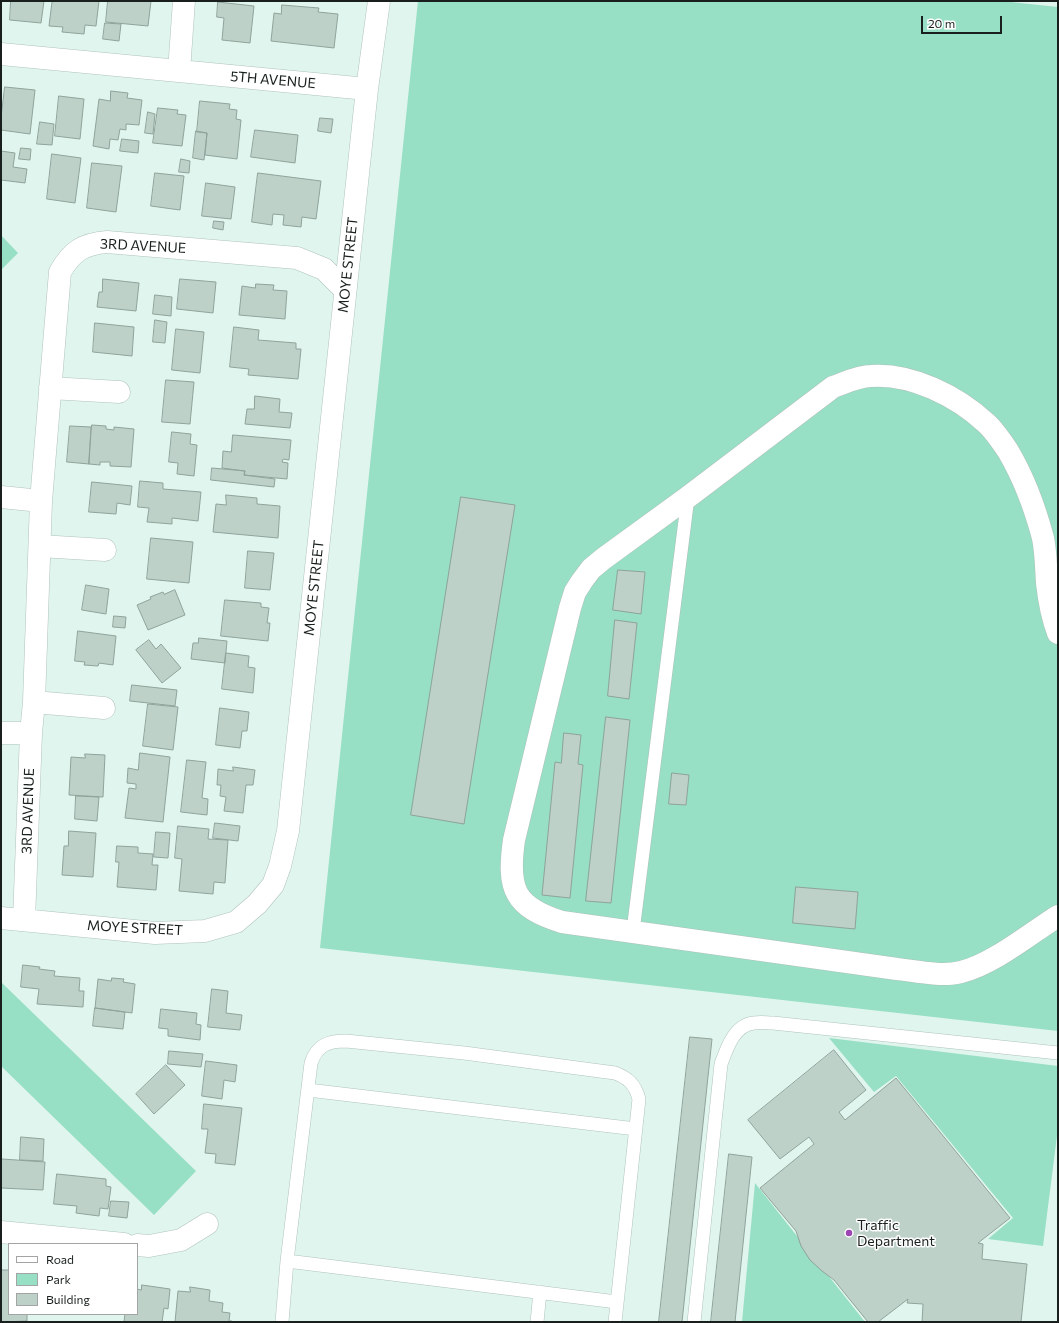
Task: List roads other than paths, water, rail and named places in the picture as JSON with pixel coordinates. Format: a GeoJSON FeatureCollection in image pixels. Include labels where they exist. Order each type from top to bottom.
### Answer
{"type":"FeatureCollection","features":[{"type":"Feature","properties":{"kind":"street"},"geometry":{"type":"LineString","coordinates":[[179,71],[184,1]]}},
{"type":"Feature","properties":{"kind":"street","name":"MOYE STREET"},"geometry":{"type":"LineString","coordinates":[[1,918],[155,932],[205,931],[236,922],[257,904],[273,885],[280,866],[288,830],[367,89],[379,1]]}},
{"type":"Feature","properties":{"kind":"street","name":"5TH AVENUE"},"geometry":{"type":"LineString","coordinates":[[1,54],[367,89]]}},
{"type":"Feature","properties":{"kind":"street","name":"3RD AVENUE"},"geometry":{"type":"LineString","coordinates":[[24,920],[41,501],[60,272],[68,259],[79,249],[92,243],[107,242],[297,258],[324,269],[345,290]]}},
{"type":"Feature","properties":{"kind":"street"},"geometry":{"type":"LineString","coordinates":[[1058,633],[1052,616],[1047,583],[1047,563],[1043,540],[1034,508],[1022,477],[1007,451],[987,424],[965,406],[933,388],[907,379],[871,376],[855,379],[833,387],[688,497],[603,559],[591,569],[575,592],[514,840],[511,860],[512,877],[518,895],[526,905],[536,912],[562,922],[896,969],[940,973],[959,973],[977,967],[994,958],[1058,916]]}},
{"type":"Feature","properties":{"kind":"street"},"geometry":{"type":"LineString","coordinates":[[50,388],[119,392]]}},
{"type":"Feature","properties":{"kind":"street"},"geometry":{"type":"LineString","coordinates":[[1,497],[41,501]]}},
{"type":"Feature","properties":{"kind":"street"},"geometry":{"type":"LineString","coordinates":[[40,546],[105,550]]}},
{"type":"Feature","properties":{"kind":"street"},"geometry":{"type":"LineString","coordinates":[[34,702],[104,708]]}},
{"type":"Feature","properties":{"kind":"street"},"geometry":{"type":"LineString","coordinates":[[1,733],[31,733]]}},
{"type":"Feature","properties":{"kind":"street"},"geometry":{"type":"LineString","coordinates":[[138,1245],[149,1246],[181,1240],[207,1224]]}},
{"type":"Feature","properties":{"kind":"street"},"geometry":{"type":"LineString","coordinates":[[1,1232],[114,1243]]}},
{"type":"Feature","properties":{"kind":"lane"},"geometry":{"type":"LineString","coordinates":[[633,931],[688,497]]}},
{"type":"Feature","properties":{"kind":"lane"},"geometry":{"type":"LineString","coordinates":[[694,1322],[721,1064],[727,1047],[734,1035],[742,1027],[753,1022],[773,1023],[1058,1053]]}},
{"type":"Feature","properties":{"kind":"lane"},"geometry":{"type":"LineString","coordinates":[[282,1322],[311,1063],[317,1051],[325,1045],[335,1041],[464,1053],[615,1073],[626,1077],[635,1087],[639,1099],[615,1322]]}},
{"type":"Feature","properties":{"kind":"lane"},"geometry":{"type":"LineString","coordinates":[[308,1090],[636,1129]]}},
{"type":"Feature","properties":{"kind":"lane"},"geometry":{"type":"LineString","coordinates":[[288,1261],[617,1302]]}},
{"type":"Feature","properties":{"kind":"lane"},"geometry":{"type":"LineString","coordinates":[[537,1322],[540,1292]]}},
{"type":"Feature","properties":{"kind":"place","name":"Traffic Department"},"geometry":{"type":"Point","coordinates":[849,1233]}}]}
